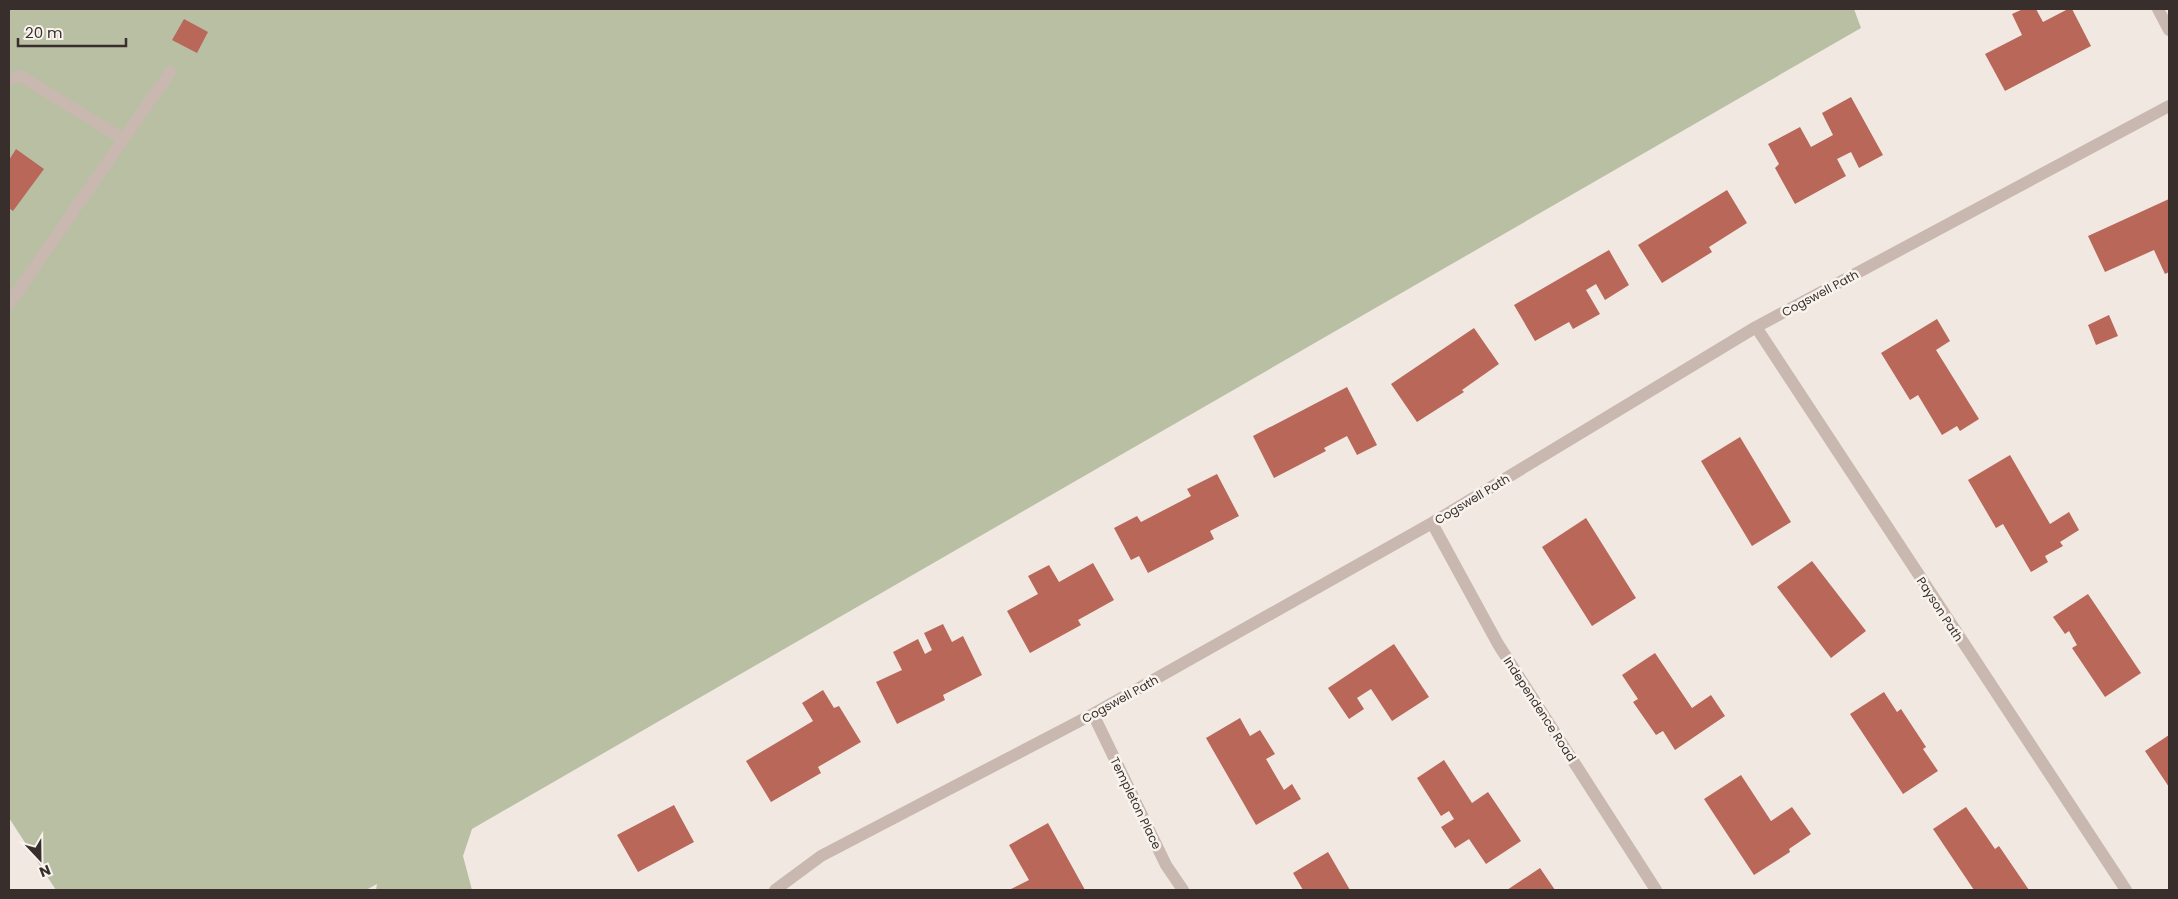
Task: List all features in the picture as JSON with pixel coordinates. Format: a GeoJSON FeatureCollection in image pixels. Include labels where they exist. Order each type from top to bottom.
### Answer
{"type":"FeatureCollection","features":[{"type":"Feature","properties":{"kind":"street"},"geometry":{"type":"LineString","coordinates":[[2158,9],[2169,30]]}},
{"type":"Feature","properties":{"kind":"street"},"geometry":{"type":"LineString","coordinates":[[9,304],[170,72]]}},
{"type":"Feature","properties":{"kind":"street"},"geometry":{"type":"LineString","coordinates":[[9,79],[21,76],[123,139]]}},
{"type":"Feature","properties":{"kind":"street","name":"Cogswell Path"},"geometry":{"type":"LineString","coordinates":[[781,888],[822,856],[1093,714],[1432,523],[1756,327],[2169,106]]}},
{"type":"Feature","properties":{"kind":"street","name":"Payson Path"},"geometry":{"type":"LineString","coordinates":[[1756,327],[2126,890]]}},
{"type":"Feature","properties":{"kind":"street","name":"Independence Road"},"geometry":{"type":"LineString","coordinates":[[1432,523],[1498,644],[1656,890]]}},
{"type":"Feature","properties":{"kind":"street","name":"Templeton Place"},"geometry":{"type":"LineString","coordinates":[[1093,714],[1166,866],[1182,890]]}},
{"type":"Feature","properties":{"kind":"green space"},"geometry":{"type":"Polygon","coordinates":[[[9,9],[1854,9],[1861,28],[472,829],[463,856],[472,890],[376,890],[377,884],[366,890],[56,890],[9,818],[9,9]]]}},
{"type":"Feature","properties":{"kind":"building"},"geometry":{"type":"Polygon","coordinates":[[[2023,9],[2036,9],[2043,22],[2068,9],[2072,9],[2091,46],[2005,91],[1985,54],[2022,35],[2012,14],[2023,9]]]}},
{"type":"Feature","properties":{"kind":"building"},"geometry":{"type":"Polygon","coordinates":[[[184,19],[208,32],[197,53],[172,40],[184,19]]]}},
{"type":"Feature","properties":{"kind":"building"},"geometry":{"type":"Polygon","coordinates":[[[1851,97],[1883,155],[1859,168],[1851,152],[1837,159],[1846,176],[1795,204],[1775,168],[1779,164],[1768,144],[1800,127],[1811,147],[1833,135],[1822,113],[1851,97]]]}},
{"type":"Feature","properties":{"kind":"building"},"geometry":{"type":"Polygon","coordinates":[[[16,149],[44,169],[13,211],[9,208],[9,160],[16,149]]]}},
{"type":"Feature","properties":{"kind":"building"},"geometry":{"type":"Polygon","coordinates":[[[1727,190],[1747,223],[1709,247],[1712,252],[1662,283],[1638,245],[1727,190]]]}},
{"type":"Feature","properties":{"kind":"building"},"geometry":{"type":"Polygon","coordinates":[[[2169,199],[2169,272],[2165,274],[2154,250],[2105,272],[2088,236],[2169,199]]]}},
{"type":"Feature","properties":{"kind":"building"},"geometry":{"type":"Polygon","coordinates":[[[1609,250],[1629,285],[1605,300],[1596,284],[1586,290],[1600,314],[1573,329],[1569,322],[1535,341],[1514,305],[1609,250]]]}},
{"type":"Feature","properties":{"kind":"building"},"geometry":{"type":"Polygon","coordinates":[[[2109,315],[2118,336],[2096,345],[2088,325],[2109,315]]]}},
{"type":"Feature","properties":{"kind":"building"},"geometry":{"type":"Polygon","coordinates":[[[1937,319],[1950,341],[1936,350],[1979,419],[1960,431],[1957,426],[1942,435],[1918,395],[1910,400],[1881,353],[1937,319]]]}},
{"type":"Feature","properties":{"kind":"building"},"geometry":{"type":"Polygon","coordinates":[[[1474,328],[1499,364],[1462,390],[1464,392],[1417,422],[1391,384],[1474,328]]]}},
{"type":"Feature","properties":{"kind":"building"},"geometry":{"type":"Polygon","coordinates":[[[1347,387],[1377,445],[1357,455],[1347,436],[1324,448],[1326,451],[1274,478],[1253,436],[1347,387]]]}},
{"type":"Feature","properties":{"kind":"building"},"geometry":{"type":"Polygon","coordinates":[[[1740,437],[1791,522],[1752,546],[1701,461],[1740,437]]]}},
{"type":"Feature","properties":{"kind":"building"},"geometry":{"type":"Polygon","coordinates":[[[2010,455],[2050,524],[2069,512],[2079,530],[2060,542],[2063,546],[2045,556],[2048,562],[2031,572],[2003,524],[1996,528],[1968,480],[2010,455]]]}},
{"type":"Feature","properties":{"kind":"building"},"geometry":{"type":"Polygon","coordinates":[[[1217,474],[1239,516],[1210,531],[1214,539],[1148,573],[1139,556],[1131,560],[1114,528],[1137,516],[1141,522],[1191,496],[1187,489],[1217,474]]]}},
{"type":"Feature","properties":{"kind":"building"},"geometry":{"type":"Polygon","coordinates":[[[1586,518],[1636,598],[1592,626],[1542,547],[1586,518]]]}},
{"type":"Feature","properties":{"kind":"building"},"geometry":{"type":"Polygon","coordinates":[[[1812,561],[1866,631],[1831,658],[1777,587],[1812,561]]]}},
{"type":"Feature","properties":{"kind":"building"},"geometry":{"type":"Polygon","coordinates":[[[1093,563],[1114,600],[1078,620],[1081,625],[1030,653],[1007,611],[1038,594],[1028,576],[1049,565],[1059,582],[1093,563]]]}},
{"type":"Feature","properties":{"kind":"building"},"geometry":{"type":"Polygon","coordinates":[[[2088,594],[2141,673],[2105,697],[2072,648],[2077,645],[2069,631],[2065,634],[2053,617],[2088,594]]]}},
{"type":"Feature","properties":{"kind":"building"},"geometry":{"type":"Polygon","coordinates":[[[943,624],[952,642],[963,636],[982,675],[943,695],[945,700],[897,724],[876,682],[902,670],[893,652],[918,639],[925,654],[932,650],[924,633],[943,624]]]}},
{"type":"Feature","properties":{"kind":"building"},"geometry":{"type":"Polygon","coordinates":[[[1394,644],[1429,697],[1392,721],[1371,689],[1357,698],[1364,709],[1349,719],[1328,688],[1394,644]]]}},
{"type":"Feature","properties":{"kind":"building"},"geometry":{"type":"Polygon","coordinates":[[[1655,653],[1692,708],[1711,695],[1725,716],[1675,750],[1663,731],[1656,735],[1633,702],[1638,699],[1622,675],[1655,653]]]}},
{"type":"Feature","properties":{"kind":"building"},"geometry":{"type":"Polygon","coordinates":[[[823,690],[834,708],[839,706],[861,742],[818,767],[821,773],[771,802],[746,761],[813,721],[802,703],[823,690]]]}},
{"type":"Feature","properties":{"kind":"building"},"geometry":{"type":"Polygon","coordinates":[[[1884,692],[1897,712],[1901,709],[1926,747],[1923,749],[1938,771],[1903,794],[1850,714],[1884,692]]]}},
{"type":"Feature","properties":{"kind":"building"},"geometry":{"type":"Polygon","coordinates":[[[1240,718],[1250,736],[1260,730],[1275,754],[1266,759],[1284,790],[1292,784],[1301,799],[1256,825],[1206,738],[1240,718]]]}},
{"type":"Feature","properties":{"kind":"building"},"geometry":{"type":"Polygon","coordinates":[[[2169,735],[2169,787],[2145,751],[2169,735]]]}},
{"type":"Feature","properties":{"kind":"building"},"geometry":{"type":"Polygon","coordinates":[[[1444,760],[1472,803],[1488,792],[1521,841],[1486,864],[1469,839],[1455,848],[1441,827],[1454,819],[1449,811],[1441,816],[1417,778],[1444,760]]]}},
{"type":"Feature","properties":{"kind":"building"},"geometry":{"type":"Polygon","coordinates":[[[1741,775],[1771,821],[1792,807],[1811,834],[1789,849],[1790,852],[1754,875],[1704,799],[1741,775]]]}},
{"type":"Feature","properties":{"kind":"building"},"geometry":{"type":"Polygon","coordinates":[[[674,805],[694,842],[638,872],[617,835],[674,805]]]}},
{"type":"Feature","properties":{"kind":"building"},"geometry":{"type":"Polygon","coordinates":[[[1966,807],[1995,849],[1999,846],[2029,890],[1974,890],[1933,829],[1966,807]]]}},
{"type":"Feature","properties":{"kind":"building"},"geometry":{"type":"Polygon","coordinates":[[[1048,823],[1085,890],[1009,890],[1029,880],[1009,845],[1048,823]]]}},
{"type":"Feature","properties":{"kind":"building"},"geometry":{"type":"Polygon","coordinates":[[[1328,852],[1350,890],[1303,890],[1293,873],[1328,852]]]}},
{"type":"Feature","properties":{"kind":"building"},"geometry":{"type":"Polygon","coordinates":[[[1540,868],[1555,890],[1507,890],[1540,868]]]}}]}
